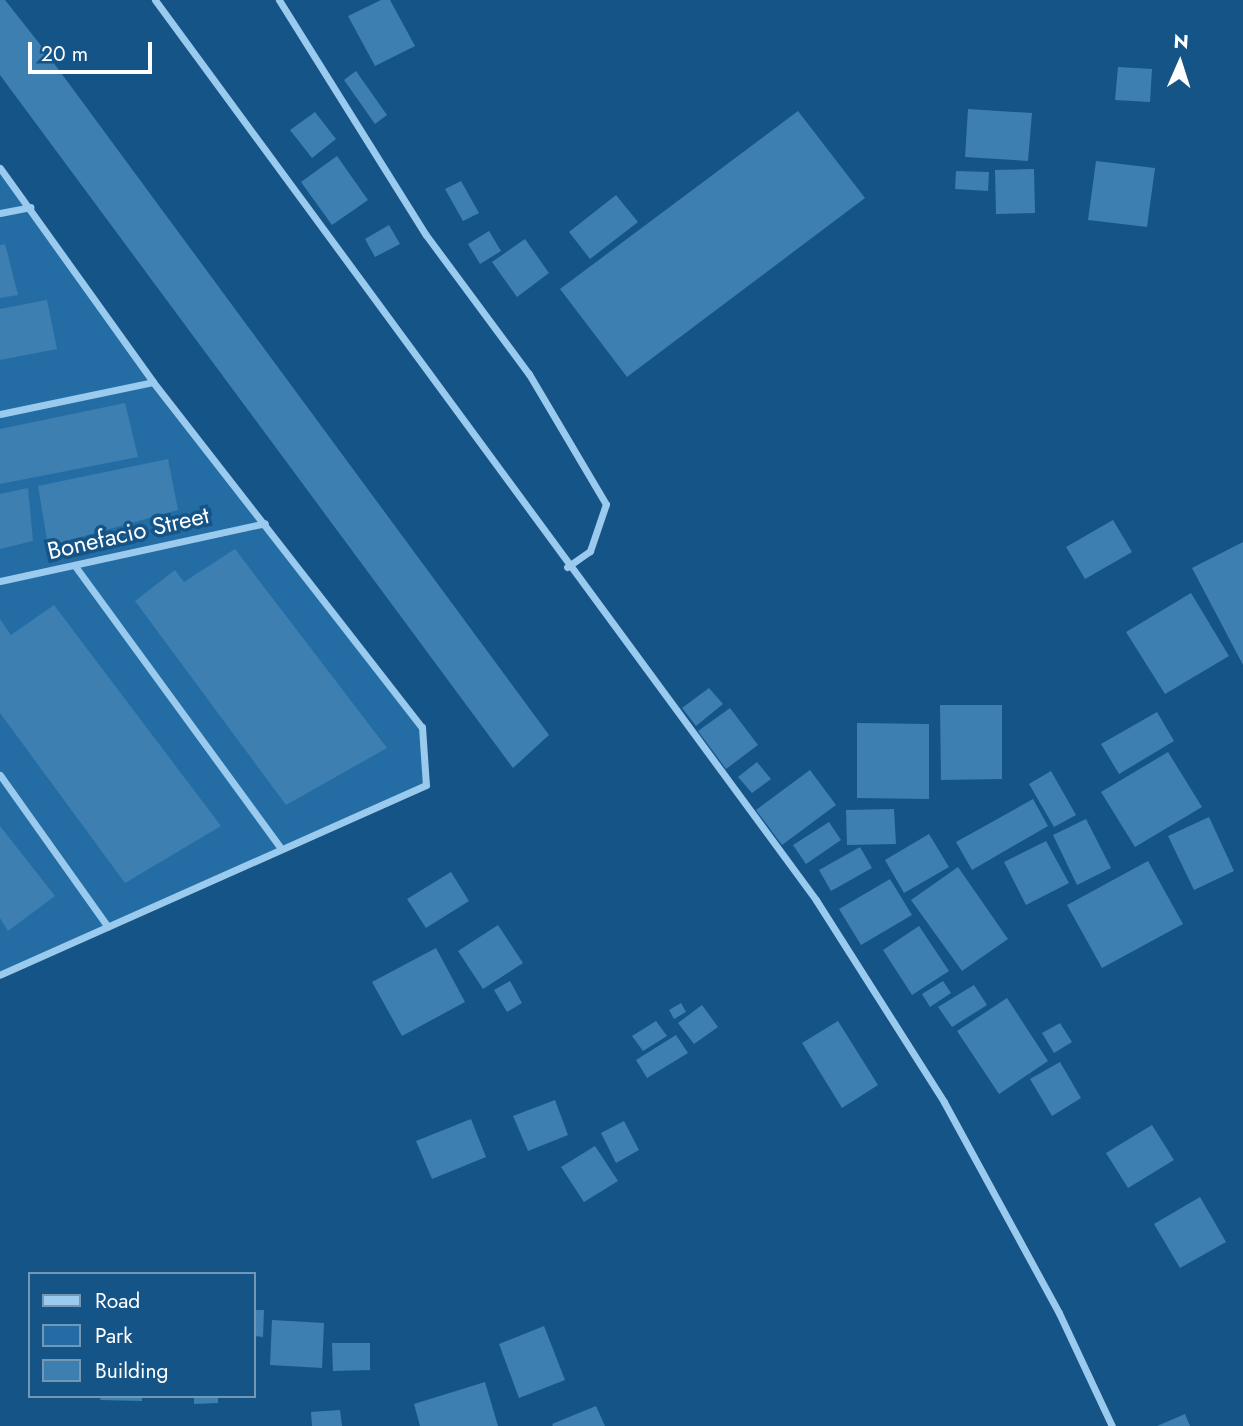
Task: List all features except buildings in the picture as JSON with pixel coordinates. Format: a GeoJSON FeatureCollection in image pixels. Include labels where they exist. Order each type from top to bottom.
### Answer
{"type":"FeatureCollection","features":[{"type":"Feature","properties":{"kind":"street"},"geometry":{"type":"LineString","coordinates":[[155,0],[568,567],[816,900],[930,1080],[1059,1314],[1112,1426]]}},
{"type":"Feature","properties":{"kind":"street"},"geometry":{"type":"LineString","coordinates":[[279,0],[426,235],[529,374],[606,504],[590,551],[568,567]]}},
{"type":"Feature","properties":{"kind":"street"},"geometry":{"type":"LineString","coordinates":[[0,168],[153,382],[422,727],[426,785],[280,847],[0,975]]}},
{"type":"Feature","properties":{"kind":"street"},"geometry":{"type":"LineString","coordinates":[[0,213],[30,207]]}},
{"type":"Feature","properties":{"kind":"street"},"geometry":{"type":"LineString","coordinates":[[0,414],[153,382]]}},
{"type":"Feature","properties":{"kind":"street","name":"Bonefacio Street"},"geometry":{"type":"LineString","coordinates":[[0,581],[265,523]]}},
{"type":"Feature","properties":{"kind":"street"},"geometry":{"type":"LineString","coordinates":[[75,566],[280,847]]}},
{"type":"Feature","properties":{"kind":"street"},"geometry":{"type":"LineString","coordinates":[[0,775],[107,926]]}},
{"type":"Feature","properties":{"kind":"green space"},"geometry":{"type":"Polygon","coordinates":[[[0,168],[153,382],[422,727],[426,785],[0,975],[0,168]]]}}]}
